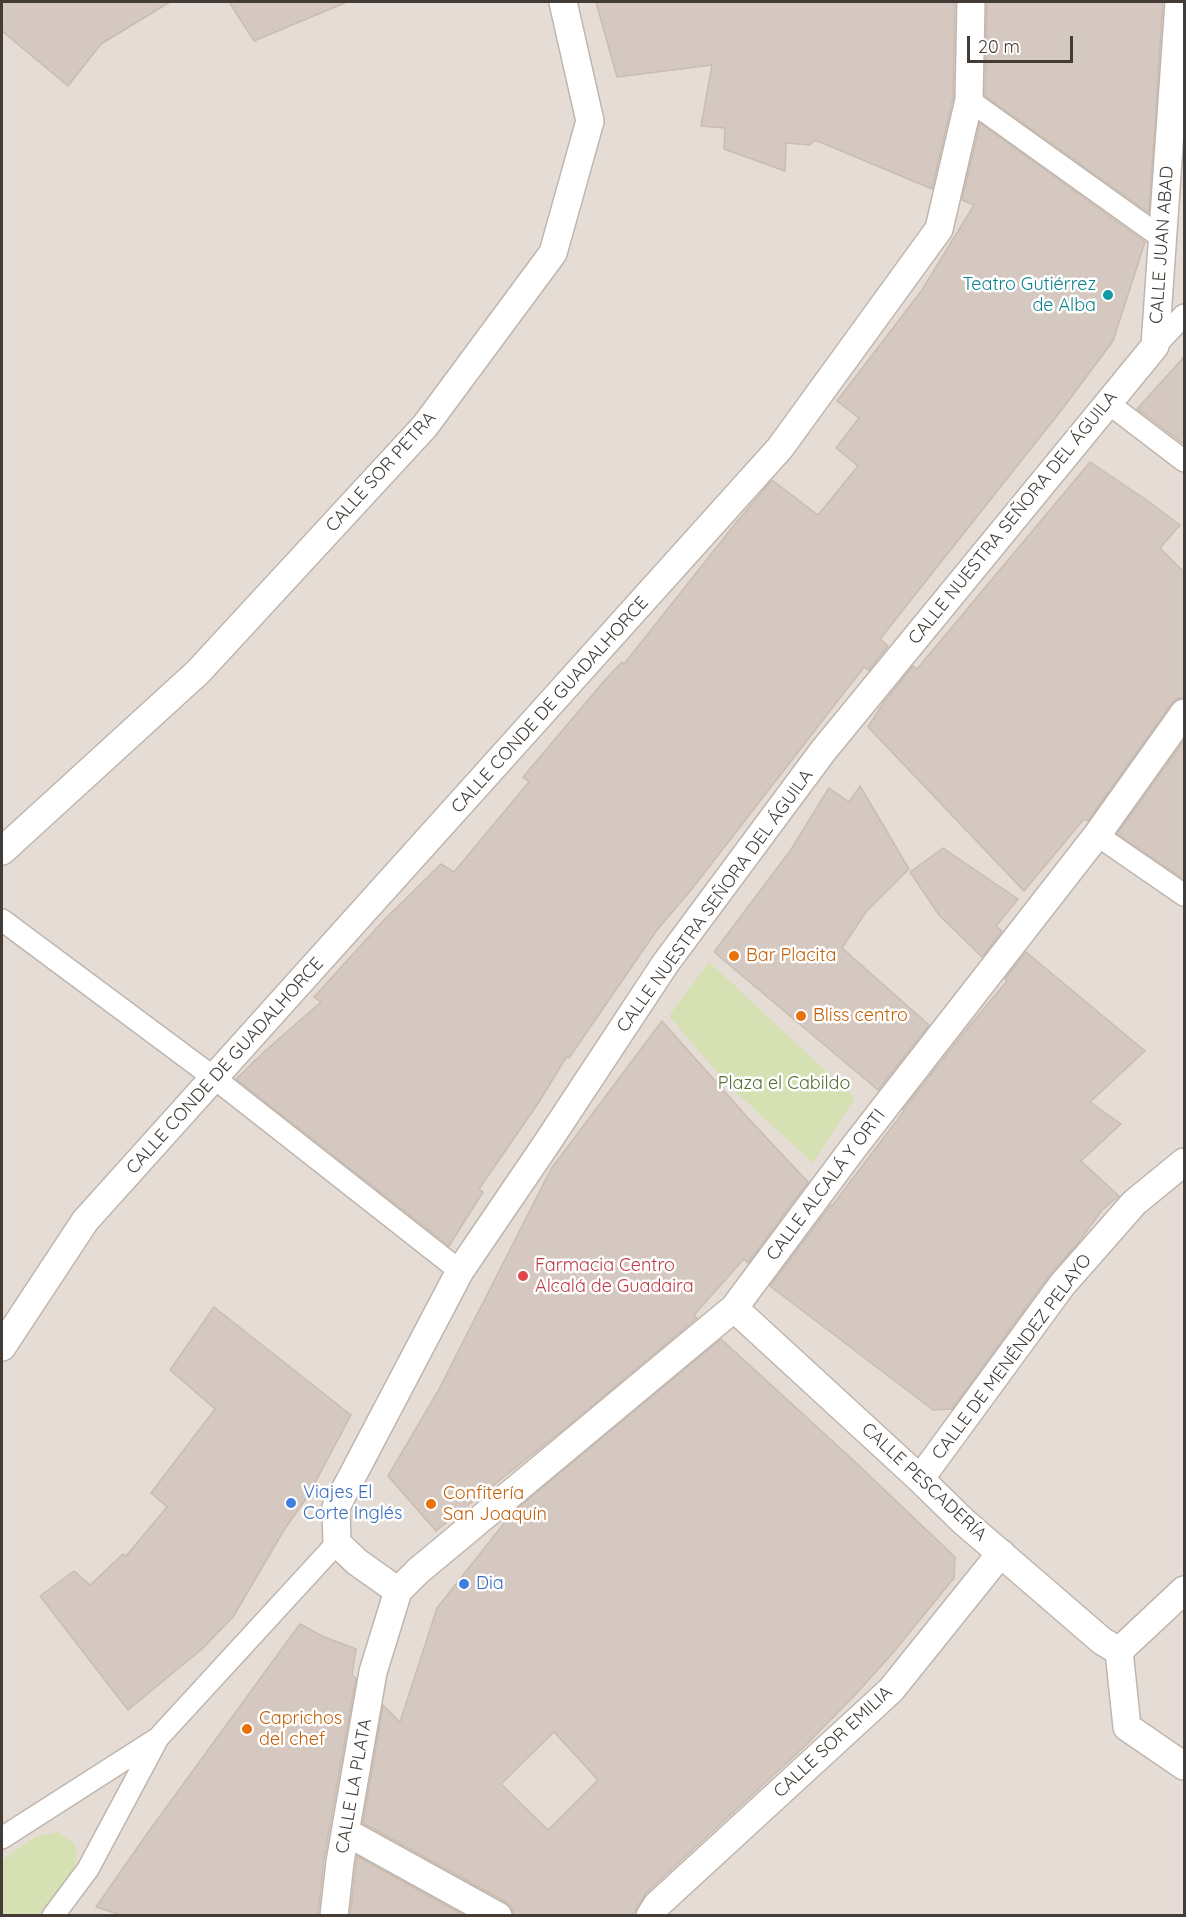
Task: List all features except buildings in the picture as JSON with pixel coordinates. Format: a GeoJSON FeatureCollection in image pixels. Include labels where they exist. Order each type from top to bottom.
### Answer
{"type":"FeatureCollection","features":[{"type":"Feature","properties":{"kind":"street","name":"CALLE SOR PETRA"},"geometry":{"type":"LineString","coordinates":[[2,851],[198,672],[425,426],[553,253],[590,121],[563,2]]}},
{"type":"Feature","properties":{"kind":"street","name":"CALLE CONDE DE GUADALHORCE"},"geometry":{"type":"LineString","coordinates":[[2,1347],[85,1221],[780,448],[939,229],[969,100],[970,2]]}},
{"type":"Feature","properties":{"kind":"street","name":"CALLE JUAN ABAD"},"geometry":{"type":"LineString","coordinates":[[1155,346],[1179,2]]}},
{"type":"Feature","properties":{"kind":"street"},"geometry":{"type":"LineString","coordinates":[[969,100],[1162,238]]}},
{"type":"Feature","properties":{"kind":"street","name":"CALLE NUESTRA SEÑORA DEL ÁGUILA"},"geometry":{"type":"LineString","coordinates":[[337,1543],[336,1508],[460,1271],[664,964],[823,751],[1155,346],[1185,315]]}},
{"type":"Feature","properties":{"kind":"street"},"geometry":{"type":"LineString","coordinates":[[1108,403],[1185,461]]}},
{"type":"Feature","properties":{"kind":"street","name":"CALLE ALCALÁ Y ORTI"},"geometry":{"type":"LineString","coordinates":[[398,1590],[734,1308],[854,1147],[1098,835],[1185,713]]}},
{"type":"Feature","properties":{"kind":"street"},"geometry":{"type":"LineString","coordinates":[[1098,835],[1185,895]]}},
{"type":"Feature","properties":{"kind":"street"},"geometry":{"type":"LineString","coordinates":[[2,920],[213,1077],[460,1271]]}},
{"type":"Feature","properties":{"kind":"street","name":"CALLE DE MENÉNDEZ PELAYO"},"geometry":{"type":"LineString","coordinates":[[920,1479],[1062,1285],[1134,1203],[1185,1162]]}},
{"type":"Feature","properties":{"kind":"street","name":"CALLE PESCADERÍA"},"geometry":{"type":"LineString","coordinates":[[734,1308],[941,1501],[1102,1641],[1119,1651]]}},
{"type":"Feature","properties":{"kind":"street"},"geometry":{"type":"LineString","coordinates":[[2,1838],[158,1738],[337,1543],[357,1562],[398,1590]]}},
{"type":"Feature","properties":{"kind":"street","name":"CALLE SOR EMILIA"},"geometry":{"type":"LineString","coordinates":[[650,1916],[657,1905],[891,1690],[1001,1553]]}},
{"type":"Feature","properties":{"kind":"street","name":"CALLE LA PLATA"},"geometry":{"type":"LineString","coordinates":[[334,1916],[373,1672],[398,1590]]}},
{"type":"Feature","properties":{"kind":"street"},"geometry":{"type":"LineString","coordinates":[[1185,1590],[1119,1651],[1127,1727],[1185,1766]]}},
{"type":"Feature","properties":{"kind":"street"},"geometry":{"type":"LineString","coordinates":[[53,1916],[88,1869],[158,1738]]}},
{"type":"Feature","properties":{"kind":"street"},"geometry":{"type":"LineString","coordinates":[[346,1832],[498,1916]]}},
{"type":"Feature","properties":{"kind":"shaded area"},"geometry":{"type":"Polygon","coordinates":[[[2,2],[1184,2],[1184,1915],[2,1915],[2,2]]]}},
{"type":"Feature","properties":{"kind":"green space","name":"Plaza el Cabildo"},"geometry":{"type":"Polygon","coordinates":[[[709,962],[855,1098],[813,1163],[730,1087],[669,1016],[709,962]]]}},
{"type":"Feature","properties":{"kind":"green space"},"geometry":{"type":"Polygon","coordinates":[[[58,1832],[73,1843],[77,1851],[73,1870],[67,1880],[40,1915],[2,1915],[2,1860],[37,1836],[58,1832]]]}},
{"type":"Feature","properties":{"kind":"place","name":"Teatro Gutiérrez de Alba"},"geometry":{"type":"Point","coordinates":[1108,295]}},
{"type":"Feature","properties":{"kind":"place","name":"Bar Placita"},"geometry":{"type":"Point","coordinates":[734,956]}},
{"type":"Feature","properties":{"kind":"place","name":"Bliss centro"},"geometry":{"type":"Point","coordinates":[801,1016]}},
{"type":"Feature","properties":{"kind":"place","name":"Farmacia Centro Alcalá de Guadaira"},"geometry":{"type":"Point","coordinates":[523,1276]}},
{"type":"Feature","properties":{"kind":"place","name":"Viajes El Corte Inglés"},"geometry":{"type":"Point","coordinates":[291,1503]}},
{"type":"Feature","properties":{"kind":"place","name":"Confitería San Joaquín"},"geometry":{"type":"Point","coordinates":[431,1504]}},
{"type":"Feature","properties":{"kind":"place","name":"Dia"},"geometry":{"type":"Point","coordinates":[464,1584]}},
{"type":"Feature","properties":{"kind":"place","name":"Caprichos del chef"},"geometry":{"type":"Point","coordinates":[247,1729]}}]}
